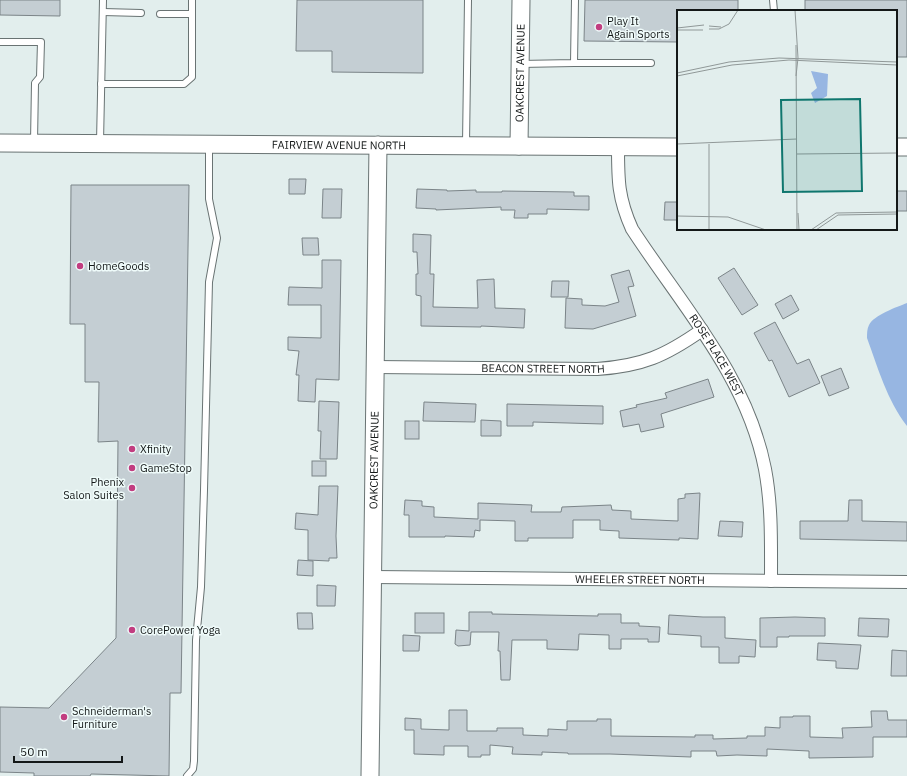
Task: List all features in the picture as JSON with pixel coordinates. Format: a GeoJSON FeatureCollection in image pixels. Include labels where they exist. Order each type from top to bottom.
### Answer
{"type":"FeatureCollection","features":[{"type":"Feature","properties":{"kind":"street","name":"OAKCREST AVENUE"},"geometry":{"type":"LineString","coordinates":[[519,146],[521,0]]}},
{"type":"Feature","properties":{"kind":"street","name":"FAIRVIEW AVENUE NORTH"},"geometry":{"type":"LineString","coordinates":[[0,143],[677,147]]}},
{"type":"Feature","properties":{"kind":"street","name":"OAKCREST AVENUE"},"geometry":{"type":"LineString","coordinates":[[370,776],[378,145]]}},
{"type":"Feature","properties":{"kind":"street","name":"ROSE PLACE WEST"},"geometry":{"type":"LineString","coordinates":[[618,147],[620,194],[624,212],[637,235],[702,330],[731,376],[744,402],[756,434],[765,468],[770,502],[771,581]]}},
{"type":"Feature","properties":{"kind":"street","name":"BEACON STREET NORTH"},"geometry":{"type":"LineString","coordinates":[[375,366],[620,367],[643,362],[666,353],[702,330]]}},
{"type":"Feature","properties":{"kind":"street","name":"WHEELER STREET NORTH"},"geometry":{"type":"LineString","coordinates":[[373,577],[907,582]]}},
{"type":"Feature","properties":{"kind":"lane"},"geometry":{"type":"LineString","coordinates":[[100,143],[103,0]]}},
{"type":"Feature","properties":{"kind":"lane"},"geometry":{"type":"LineString","coordinates":[[101,84],[184,84],[188,81],[192,77],[192,0]]}},
{"type":"Feature","properties":{"kind":"lane"},"geometry":{"type":"LineString","coordinates":[[466,146],[468,0]]}},
{"type":"Feature","properties":{"kind":"lane"},"geometry":{"type":"LineString","coordinates":[[574,63],[575,0]]}},
{"type":"Feature","properties":{"kind":"lane"},"geometry":{"type":"LineString","coordinates":[[773,0],[774,10]]}},
{"type":"Feature","properties":{"kind":"lane"},"geometry":{"type":"LineString","coordinates":[[103,12],[141,13]]}},
{"type":"Feature","properties":{"kind":"lane"},"geometry":{"type":"LineString","coordinates":[[160,14],[192,14]]}},
{"type":"Feature","properties":{"kind":"lane"},"geometry":{"type":"LineString","coordinates":[[0,42],[41,42],[40,77],[35,83],[34,144]]}},
{"type":"Feature","properties":{"kind":"lane"},"geometry":{"type":"LineString","coordinates":[[520,64],[651,63]]}},
{"type":"Feature","properties":{"kind":"lane"},"geometry":{"type":"LineString","coordinates":[[187,776],[193,768],[194,761],[196,640],[201,587],[209,282],[217,238],[209,199],[209,144]]}},
{"type":"Feature","properties":{"kind":"water"},"geometry":{"type":"Polygon","coordinates":[[[907,303],[907,426],[888,395],[867,338],[867,333],[869,325],[876,318],[907,303]]]}},
{"type":"Feature","properties":{"kind":"building"},"geometry":{"type":"Polygon","coordinates":[[[0,0],[60,0],[60,16],[0,15],[0,0]]]}},
{"type":"Feature","properties":{"kind":"building"},"geometry":{"type":"Polygon","coordinates":[[[297,0],[423,0],[423,73],[332,72],[332,51],[296,51],[297,0]]]}},
{"type":"Feature","properties":{"kind":"building"},"geometry":{"type":"Polygon","coordinates":[[[585,0],[738,0],[738,10],[677,10],[677,42],[584,41],[585,0]]]}},
{"type":"Feature","properties":{"kind":"building"},"geometry":{"type":"Polygon","coordinates":[[[805,0],[907,0],[907,57],[897,57],[897,10],[805,10],[805,0]]]}},
{"type":"Feature","properties":{"kind":"building"},"geometry":{"type":"Polygon","coordinates":[[[289,179],[306,179],[305,194],[289,194],[289,179]]]}},
{"type":"Feature","properties":{"kind":"building"},"geometry":{"type":"Polygon","coordinates":[[[71,185],[189,185],[181,693],[170,693],[169,776],[91,774],[90,776],[34,776],[34,773],[0,772],[0,707],[49,708],[116,638],[118,441],[98,442],[99,382],[85,382],[85,324],[70,324],[71,185]]]}},
{"type":"Feature","properties":{"kind":"building"},"geometry":{"type":"Polygon","coordinates":[[[323,189],[342,189],[341,218],[322,218],[323,189]]]}},
{"type":"Feature","properties":{"kind":"building"},"geometry":{"type":"Polygon","coordinates":[[[417,189],[447,191],[476,190],[476,192],[574,192],[574,196],[589,196],[589,210],[547,209],[547,214],[528,214],[528,218],[514,218],[515,210],[501,210],[501,207],[436,210],[416,208],[417,189]]]}},
{"type":"Feature","properties":{"kind":"building"},"geometry":{"type":"Polygon","coordinates":[[[897,191],[907,191],[907,211],[897,211],[897,191]]]}},
{"type":"Feature","properties":{"kind":"building"},"geometry":{"type":"Polygon","coordinates":[[[665,202],[677,202],[677,220],[664,220],[665,202]]]}},
{"type":"Feature","properties":{"kind":"building"},"geometry":{"type":"Polygon","coordinates":[[[413,234],[431,235],[430,274],[434,274],[433,307],[478,308],[477,280],[494,279],[495,308],[525,309],[524,328],[421,326],[421,296],[416,295],[416,274],[418,274],[417,252],[413,252],[413,234]]]}},
{"type":"Feature","properties":{"kind":"building"},"geometry":{"type":"Polygon","coordinates":[[[302,238],[318,238],[319,255],[303,255],[302,238]]]}},
{"type":"Feature","properties":{"kind":"building"},"geometry":{"type":"Polygon","coordinates":[[[322,260],[341,260],[339,380],[316,379],[315,402],[298,401],[299,375],[296,375],[299,351],[288,350],[288,337],[321,338],[321,305],[288,305],[289,287],[322,288],[322,260]]]}},
{"type":"Feature","properties":{"kind":"building"},"geometry":{"type":"Polygon","coordinates":[[[734,268],[758,305],[742,315],[718,278],[734,268]]]}},
{"type":"Feature","properties":{"kind":"building"},"geometry":{"type":"Polygon","coordinates":[[[629,270],[634,286],[628,287],[636,316],[593,329],[565,328],[566,298],[582,299],[582,305],[605,306],[619,302],[611,275],[629,270]]]}},
{"type":"Feature","properties":{"kind":"building"},"geometry":{"type":"Polygon","coordinates":[[[552,281],[569,281],[568,297],[551,297],[552,281]]]}},
{"type":"Feature","properties":{"kind":"building"},"geometry":{"type":"Polygon","coordinates":[[[791,295],[799,310],[783,319],[775,304],[791,295]]]}},
{"type":"Feature","properties":{"kind":"building"},"geometry":{"type":"Polygon","coordinates":[[[775,322],[797,364],[809,359],[820,383],[789,397],[772,360],[769,361],[754,333],[775,322]]]}},
{"type":"Feature","properties":{"kind":"building"},"geometry":{"type":"Polygon","coordinates":[[[841,368],[849,388],[829,396],[821,376],[841,368]]]}},
{"type":"Feature","properties":{"kind":"building"},"geometry":{"type":"Polygon","coordinates":[[[708,379],[714,397],[661,414],[664,427],[641,432],[639,424],[623,427],[620,411],[637,407],[636,405],[667,398],[665,393],[708,379]]]}},
{"type":"Feature","properties":{"kind":"building"},"geometry":{"type":"Polygon","coordinates":[[[319,401],[339,402],[337,459],[320,459],[321,431],[318,431],[319,401]]]}},
{"type":"Feature","properties":{"kind":"building"},"geometry":{"type":"Polygon","coordinates":[[[424,402],[476,404],[475,422],[423,421],[424,402]]]}},
{"type":"Feature","properties":{"kind":"building"},"geometry":{"type":"Polygon","coordinates":[[[507,404],[603,406],[603,424],[533,422],[533,426],[507,426],[507,404]]]}},
{"type":"Feature","properties":{"kind":"building"},"geometry":{"type":"Polygon","coordinates":[[[481,420],[501,421],[501,436],[481,436],[481,420]]]}},
{"type":"Feature","properties":{"kind":"building"},"geometry":{"type":"Polygon","coordinates":[[[405,421],[419,421],[419,439],[405,439],[405,421]]]}},
{"type":"Feature","properties":{"kind":"building"},"geometry":{"type":"Polygon","coordinates":[[[312,461],[326,461],[326,476],[312,476],[312,461]]]}},
{"type":"Feature","properties":{"kind":"building"},"geometry":{"type":"Polygon","coordinates":[[[319,486],[338,486],[336,536],[337,558],[329,558],[329,561],[308,560],[308,530],[295,529],[296,513],[318,515],[319,486]]]}},
{"type":"Feature","properties":{"kind":"building"},"geometry":{"type":"Polygon","coordinates":[[[700,493],[698,539],[679,538],[679,540],[619,538],[619,531],[600,530],[600,520],[573,520],[573,538],[528,538],[528,541],[515,541],[515,521],[480,520],[480,531],[475,530],[474,537],[409,537],[409,515],[404,515],[405,500],[422,501],[422,506],[434,507],[434,517],[478,519],[478,503],[532,505],[531,512],[561,512],[562,507],[611,505],[612,510],[631,511],[631,519],[678,521],[678,499],[685,498],[685,494],[700,493]]]}},
{"type":"Feature","properties":{"kind":"building"},"geometry":{"type":"Polygon","coordinates":[[[849,500],[862,500],[862,521],[907,522],[907,541],[800,539],[800,521],[848,521],[849,500]]]}},
{"type":"Feature","properties":{"kind":"building"},"geometry":{"type":"Polygon","coordinates":[[[720,521],[743,522],[742,537],[718,536],[720,521]]]}},
{"type":"Feature","properties":{"kind":"building"},"geometry":{"type":"Polygon","coordinates":[[[298,560],[313,561],[313,576],[297,575],[298,560]]]}},
{"type":"Feature","properties":{"kind":"building"},"geometry":{"type":"Polygon","coordinates":[[[317,585],[336,586],[335,606],[317,606],[317,585]]]}},
{"type":"Feature","properties":{"kind":"building"},"geometry":{"type":"Polygon","coordinates":[[[469,612],[492,612],[492,614],[598,616],[598,614],[621,614],[621,623],[639,623],[639,626],[660,627],[659,642],[648,642],[648,639],[621,639],[621,649],[609,649],[609,635],[579,634],[578,650],[547,649],[547,640],[512,640],[510,680],[501,680],[500,651],[498,651],[499,632],[471,632],[470,645],[458,646],[455,644],[456,630],[469,631],[469,612]]]}},
{"type":"Feature","properties":{"kind":"building"},"geometry":{"type":"Polygon","coordinates":[[[297,613],[312,613],[313,629],[298,629],[297,613]]]}},
{"type":"Feature","properties":{"kind":"building"},"geometry":{"type":"Polygon","coordinates":[[[415,613],[444,613],[444,633],[415,633],[415,613]]]}},
{"type":"Feature","properties":{"kind":"building"},"geometry":{"type":"Polygon","coordinates":[[[669,615],[725,617],[725,638],[756,640],[755,657],[739,656],[739,663],[719,663],[719,647],[701,647],[701,636],[668,634],[669,615]]]}},
{"type":"Feature","properties":{"kind":"building"},"geometry":{"type":"Polygon","coordinates":[[[760,618],[825,618],[825,636],[777,637],[777,647],[760,647],[760,618]]]}},
{"type":"Feature","properties":{"kind":"building"},"geometry":{"type":"Polygon","coordinates":[[[859,618],[889,619],[888,637],[858,636],[859,618]]]}},
{"type":"Feature","properties":{"kind":"building"},"geometry":{"type":"Polygon","coordinates":[[[403,635],[420,636],[419,651],[403,651],[403,635]]]}},
{"type":"Feature","properties":{"kind":"building"},"geometry":{"type":"Polygon","coordinates":[[[818,643],[861,645],[858,669],[836,668],[836,661],[817,660],[818,643]]]}},
{"type":"Feature","properties":{"kind":"building"},"geometry":{"type":"Polygon","coordinates":[[[892,650],[907,651],[907,676],[891,676],[892,650]]]}},
{"type":"Feature","properties":{"kind":"building"},"geometry":{"type":"Polygon","coordinates":[[[449,710],[467,710],[467,731],[497,731],[497,728],[523,728],[523,735],[548,736],[548,729],[567,730],[567,721],[597,721],[597,719],[611,719],[611,736],[695,737],[695,735],[713,735],[713,739],[765,736],[765,727],[780,728],[780,717],[793,716],[810,716],[810,737],[843,738],[842,728],[872,727],[871,711],[887,711],[888,720],[907,720],[907,737],[873,737],[873,757],[809,758],[809,751],[767,749],[767,756],[717,756],[716,751],[691,751],[691,757],[542,752],[542,755],[512,754],[513,747],[490,745],[490,755],[481,755],[481,757],[468,757],[468,746],[444,746],[444,755],[414,754],[414,730],[405,730],[405,718],[421,719],[421,729],[449,730],[449,710]]]}},
{"type":"Feature","properties":{"kind":"place","name":"Play It Again Sports"},"geometry":{"type":"Point","coordinates":[599,27]}},
{"type":"Feature","properties":{"kind":"place","name":"HomeGoods"},"geometry":{"type":"Point","coordinates":[80,266]}},
{"type":"Feature","properties":{"kind":"place","name":"Xfinity"},"geometry":{"type":"Point","coordinates":[132,449]}},
{"type":"Feature","properties":{"kind":"place","name":"GameStop"},"geometry":{"type":"Point","coordinates":[132,468]}},
{"type":"Feature","properties":{"kind":"place","name":"Phenix Salon Suites"},"geometry":{"type":"Point","coordinates":[132,488]}},
{"type":"Feature","properties":{"kind":"place","name":"CorePower Yoga"},"geometry":{"type":"Point","coordinates":[132,630]}},
{"type":"Feature","properties":{"kind":"place","name":"Schneiderman's Furniture"},"geometry":{"type":"Point","coordinates":[64,717]}}]}
